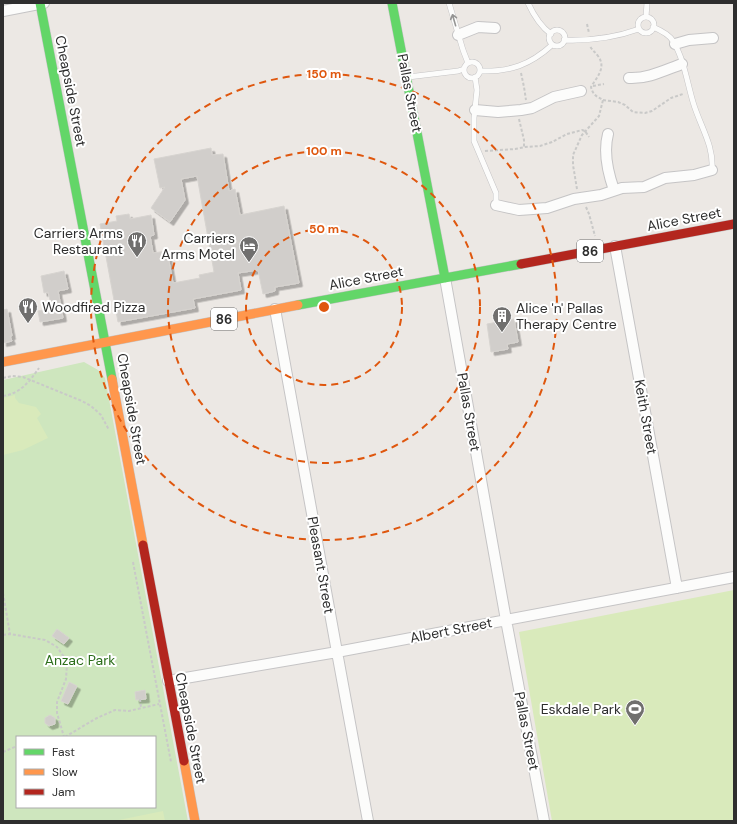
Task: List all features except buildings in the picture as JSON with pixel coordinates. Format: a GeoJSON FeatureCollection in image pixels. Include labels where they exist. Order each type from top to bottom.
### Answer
{"type":"FeatureCollection","features":[{"type":"Feature","properties":{"kind":"street"},"geometry":{"type":"LineString","coordinates":[[3,11],[41,3]]}},
{"type":"Feature","properties":{"kind":"street","name":"Cheapside Street"},"geometry":{"type":"LineString","coordinates":[[41,3],[195,821]]}},
{"type":"Feature","properties":{"kind":"street","name":"Pallas Street"},"geometry":{"type":"LineString","coordinates":[[392,3],[445,278],[506,620],[544,821]]}},
{"type":"Feature","properties":{"kind":"street"},"geometry":{"type":"LineString","coordinates":[[458,35],[478,27],[495,28]]}},
{"type":"Feature","properties":{"kind":"street"},"geometry":{"type":"LineString","coordinates":[[675,44],[689,40],[713,38]]}},
{"type":"Feature","properties":{"kind":"street"},"geometry":{"type":"LineString","coordinates":[[629,78],[646,77],[682,64]]}},
{"type":"Feature","properties":{"kind":"street"},"geometry":{"type":"LineString","coordinates":[[475,110],[498,112],[524,110],[554,97],[581,91]]}},
{"type":"Feature","properties":{"kind":"street"},"geometry":{"type":"LineString","coordinates":[[608,134],[606,148],[608,169],[614,190]]}},
{"type":"Feature","properties":{"kind":"street"},"geometry":{"type":"LineString","coordinates":[[496,205],[519,210],[547,208],[580,198],[601,195],[622,188],[644,187],[665,178],[694,176],[712,170]]}},
{"type":"Feature","properties":{"kind":"street","name":"Alice Street"},"geometry":{"type":"LineString","coordinates":[[3,362],[275,309],[734,224]]}},
{"type":"Feature","properties":{"kind":"street","name":"Keith Street"},"geometry":{"type":"LineString","coordinates":[[615,246],[677,588]]}},
{"type":"Feature","properties":{"kind":"street","name":"Pleasant Street"},"geometry":{"type":"LineString","coordinates":[[275,309],[336,652],[368,821]]}},
{"type":"Feature","properties":{"kind":"street","name":"Albert Street"},"geometry":{"type":"LineString","coordinates":[[168,681],[336,652],[734,577]]}},
{"type":"Feature","properties":{"kind":"lane"},"geometry":{"type":"LineString","coordinates":[[449,3],[468,63]]}},
{"type":"Feature","properties":{"kind":"lane"},"geometry":{"type":"LineString","coordinates":[[528,3],[538,22],[551,34]]}},
{"type":"Feature","properties":{"kind":"lane"},"geometry":{"type":"LineString","coordinates":[[646,17],[647,3]]}},
{"type":"Feature","properties":{"kind":"lane"},"geometry":{"type":"LineString","coordinates":[[646,17],[652,21],[653,26],[669,36],[675,44],[695,108],[710,144],[713,159],[712,170]]}},
{"type":"Feature","properties":{"kind":"lane"},"geometry":{"type":"LineString","coordinates":[[639,30],[638,22],[642,18],[646,17]]}},
{"type":"Feature","properties":{"kind":"lane"},"geometry":{"type":"LineString","coordinates":[[564,40],[591,41],[639,30],[646,33],[651,31],[653,26]]}},
{"type":"Feature","properties":{"kind":"lane"},"geometry":{"type":"LineString","coordinates":[[555,31],[560,31],[564,35],[564,40],[559,46],[552,45],[549,40],[551,34],[555,31]]}},
{"type":"Feature","properties":{"kind":"lane"},"geometry":{"type":"LineString","coordinates":[[496,205],[496,193],[474,141],[473,129],[477,90],[475,77],[480,71],[504,70],[529,62],[541,55],[552,45]]}},
{"type":"Feature","properties":{"kind":"lane"},"geometry":{"type":"LineString","coordinates":[[407,77],[458,71],[464,69],[468,63]]}},
{"type":"Feature","properties":{"kind":"lane"},"geometry":{"type":"LineString","coordinates":[[468,63],[476,63],[479,66],[480,71]]}},
{"type":"Feature","properties":{"kind":"lane"},"geometry":{"type":"LineString","coordinates":[[464,69],[467,76],[475,77]]}},
{"type":"Feature","properties":{"kind":"path"},"geometry":{"type":"LineString","coordinates":[[587,24],[589,36]]}},
{"type":"Feature","properties":{"kind":"path"},"geometry":{"type":"LineString","coordinates":[[590,46],[599,58],[600,64],[599,76],[592,86],[593,94],[603,100],[618,102],[625,105],[633,112],[645,113],[652,111],[671,98],[690,92]]}},
{"type":"Feature","properties":{"kind":"path"},"geometry":{"type":"LineString","coordinates":[[519,66],[524,87],[524,110],[518,121],[524,140],[524,147]]}},
{"type":"Feature","properties":{"kind":"path"},"geometry":{"type":"LineString","coordinates":[[581,91],[592,86],[604,84]]}},
{"type":"Feature","properties":{"kind":"path"},"geometry":{"type":"LineString","coordinates":[[595,236],[590,214],[578,194],[573,155],[582,135],[600,116],[603,100]]}},
{"type":"Feature","properties":{"kind":"path"},"geometry":{"type":"LineString","coordinates":[[478,151],[505,150],[547,144],[567,134],[582,130],[585,131]]}},
{"type":"Feature","properties":{"kind":"path"},"geometry":{"type":"LineString","coordinates":[[585,131],[589,137]]}},
{"type":"Feature","properties":{"kind":"path"},"geometry":{"type":"LineString","coordinates":[[3,396],[16,392],[25,386],[39,368]]}},
{"type":"Feature","properties":{"kind":"path"},"geometry":{"type":"LineString","coordinates":[[3,378],[18,376],[82,401],[91,406],[101,416],[110,432]]}},
{"type":"Feature","properties":{"kind":"path"},"geometry":{"type":"LineString","coordinates":[[132,556],[160,714]]}},
{"type":"Feature","properties":{"kind":"path"},"geometry":{"type":"LineString","coordinates":[[3,593],[10,634]]}},
{"type":"Feature","properties":{"kind":"path"},"geometry":{"type":"LineString","coordinates":[[3,635],[10,634],[45,640],[57,647],[64,657],[67,664],[66,679],[57,702],[57,713],[65,736]]}},
{"type":"Feature","properties":{"kind":"path"},"geometry":{"type":"LineString","coordinates":[[140,699],[141,708]]}},
{"type":"Feature","properties":{"kind":"path"},"geometry":{"type":"LineString","coordinates":[[67,736],[95,719],[115,710],[129,711],[159,704]]}},
{"type":"Feature","properties":{"kind":"path"},"geometry":{"type":"LineString","coordinates":[[3,752],[16,746]]}},
{"type":"Feature","properties":{"kind":"green space","name":"Anzac Park"},"geometry":{"type":"Polygon","coordinates":[[[84,362],[98,370],[105,378],[188,821],[3,821],[3,380],[84,362]]]}},
{"type":"Feature","properties":{"kind":"green space"},"geometry":{"type":"Polygon","coordinates":[[[15,395],[15,398],[19,403],[36,407],[41,414],[37,418],[48,438],[23,450],[3,455],[3,398],[15,395]]]}},
{"type":"Feature","properties":{"kind":"green space","name":"Eskdale Park"},"geometry":{"type":"Polygon","coordinates":[[[734,590],[734,821],[552,821],[519,632],[734,590]]]}},
{"type":"Feature","properties":{"kind":"green space"},"geometry":{"type":"Polygon","coordinates":[[[163,811],[165,821],[119,821],[119,820],[163,811]]]}},
{"type":"Feature","properties":{"kind":"traffic: fast"},"geometry":{"type":"LineString","coordinates":[[40,3],[112,379]]}},
{"type":"Feature","properties":{"kind":"traffic: fast"},"geometry":{"type":"LineString","coordinates":[[392,3],[445,278]]}},
{"type":"Feature","properties":{"kind":"traffic: fast"},"geometry":{"type":"LineString","coordinates":[[298,305],[521,264]]}},
{"type":"Feature","properties":{"kind":"traffic: slow"},"geometry":{"type":"LineString","coordinates":[[3,362],[298,305]]}},
{"type":"Feature","properties":{"kind":"traffic: slow"},"geometry":{"type":"LineString","coordinates":[[112,379],[143,545]]}},
{"type":"Feature","properties":{"kind":"traffic: slow"},"geometry":{"type":"LineString","coordinates":[[184,761],[195,821]]}},
{"type":"Feature","properties":{"kind":"traffic: jam"},"geometry":{"type":"LineString","coordinates":[[521,264],[734,224]]}},
{"type":"Feature","properties":{"kind":"traffic: jam"},"geometry":{"type":"LineString","coordinates":[[143,545],[184,761]]}},
{"type":"Feature","properties":{"kind":"place","name":"Carriers Arms Restaurant"},"geometry":{"type":"Point","coordinates":[137,258]}},
{"type":"Feature","properties":{"kind":"place","name":"Carriers Arms Motel"},"geometry":{"type":"Point","coordinates":[249,263]}},
{"type":"Feature","properties":{"kind":"place","name":"Woodfired Pizza"},"geometry":{"type":"Point","coordinates":[28,324]}},
{"type":"Feature","properties":{"kind":"place","name":"Alice 'n' Pallas Therapy Centre"},"geometry":{"type":"Point","coordinates":[502,333]}},
{"type":"Feature","properties":{"kind":"place","name":"Eskdale Park"},"geometry":{"type":"Point","coordinates":[635,726]}}]}
